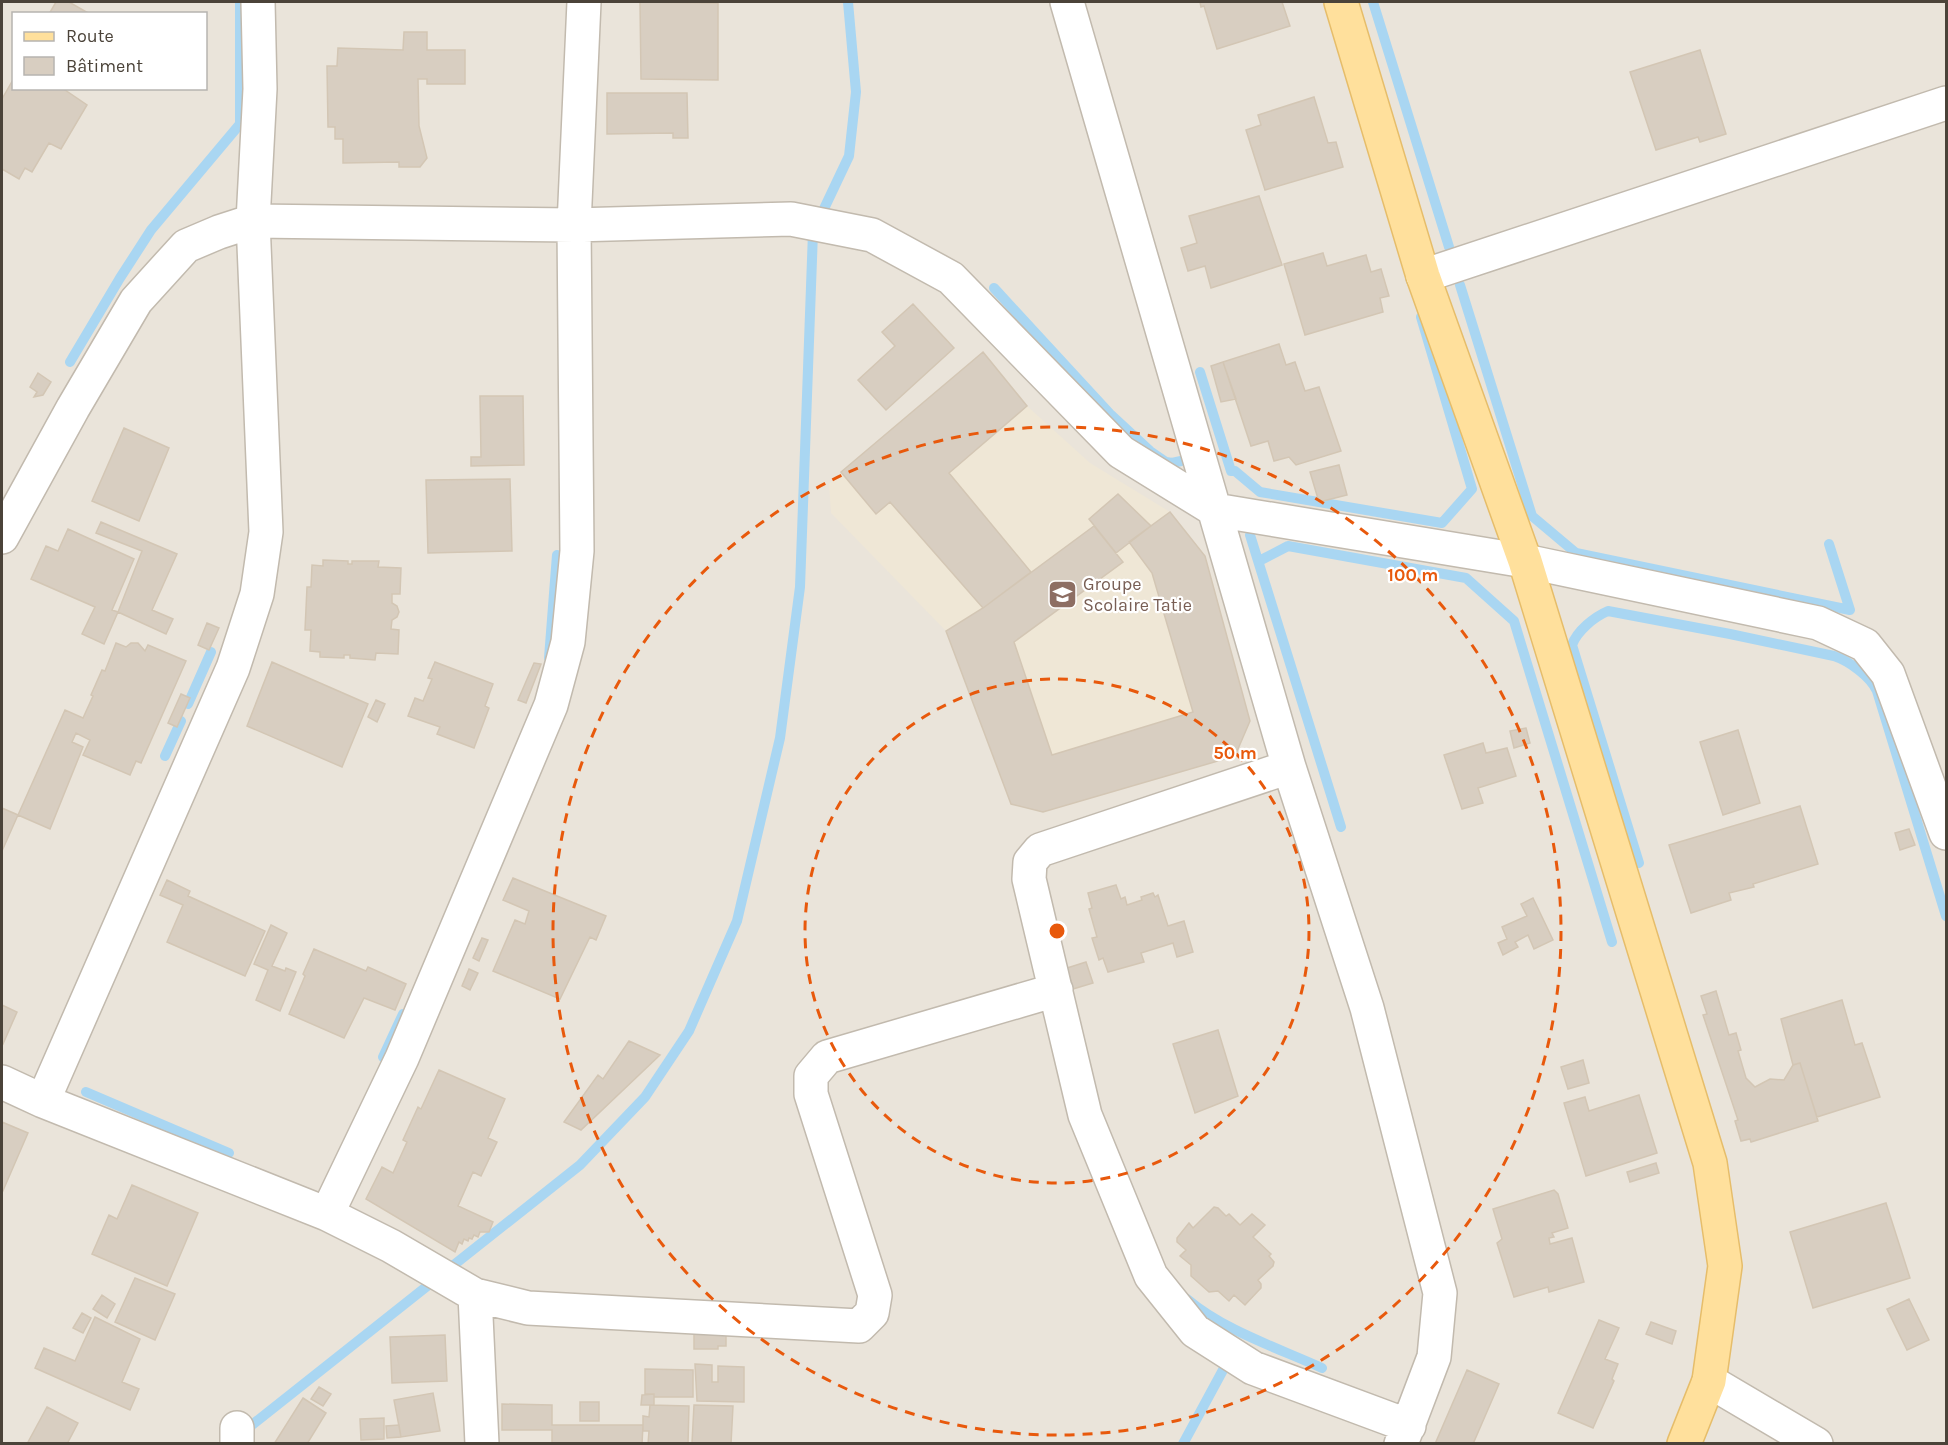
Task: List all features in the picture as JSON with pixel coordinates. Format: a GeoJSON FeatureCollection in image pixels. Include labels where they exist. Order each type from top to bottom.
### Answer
{"type":"FeatureCollection","features":[{"type":"Feature","properties":{"kind":"main road"},"geometry":{"type":"LineString","coordinates":[[1341,2],[1423,276],[1525,561],[1710,1163],[1725,1266],[1709,1381],[1684,1443]]}},
{"type":"Feature","properties":{"kind":"street"},"geometry":{"type":"LineString","coordinates":[[43,1101],[233,668],[257,594],[266,532],[253,221],[260,89],[258,2]]}},
{"type":"Feature","properties":{"kind":"street"},"geometry":{"type":"LineString","coordinates":[[327,1214],[402,1058],[546,716],[568,642],[577,551],[574,225],[584,2]]}},
{"type":"Feature","properties":{"kind":"street"},"geometry":{"type":"LineString","coordinates":[[1067,2],[1289,767],[1367,1008],[1440,1293],[1434,1357],[1405,1435],[1253,1368],[1194,1331],[1151,1276],[1085,1115],[1029,879],[1030,862],[1040,850],[1289,767]]}},
{"type":"Feature","properties":{"kind":"street"},"geometry":{"type":"LineString","coordinates":[[1423,276],[1947,103]]}},
{"type":"Feature","properties":{"kind":"street"},"geometry":{"type":"LineString","coordinates":[[2,537],[73,408],[136,301],[186,246],[219,232],[253,221],[574,225],[791,219],[872,235],[951,278],[1121,452],[1215,510],[1525,561],[1818,623],[1865,645],[1888,674],[1935,770],[1947,833]]}},
{"type":"Feature","properties":{"kind":"street"},"geometry":{"type":"LineString","coordinates":[[2,1082],[43,1101],[327,1214],[391,1246],[475,1295],[528,1308],[859,1326],[872,1313],[874,1295],[811,1094],[811,1076],[826,1057],[1056,990]]}},
{"type":"Feature","properties":{"kind":"street"},"geometry":{"type":"LineString","coordinates":[[475,1295],[482,1443]]}},
{"type":"Feature","properties":{"kind":"street"},"geometry":{"type":"LineString","coordinates":[[1709,1381],[1816,1443]]}},
{"type":"Feature","properties":{"kind":"shaded area"},"geometry":{"type":"Polygon","coordinates":[[[2,2],[1946,2],[1946,1443],[2,1443],[2,2]]]}},
{"type":"Feature","properties":{"kind":"shaded area","name":"Groupe Scolaire Tatie"},"geometry":{"type":"Polygon","coordinates":[[[983,352],[1027,406],[1090,463],[1170,512],[1205,556],[1250,721],[1235,756],[1043,812],[1011,804],[946,631],[831,513],[829,484],[983,352]]]}},
{"type":"Feature","properties":{"kind":"building"},"geometry":{"type":"Polygon","coordinates":[[[56,2],[69,2],[86,12],[50,12],[56,2]]]}},
{"type":"Feature","properties":{"kind":"building"},"geometry":{"type":"Polygon","coordinates":[[[640,2],[718,3],[718,80],[641,79],[640,2]]]}},
{"type":"Feature","properties":{"kind":"building"},"geometry":{"type":"Polygon","coordinates":[[[1200,2],[1282,2],[1290,26],[1217,49],[1204,6],[1201,7],[1200,2]]]}},
{"type":"Feature","properties":{"kind":"building"},"geometry":{"type":"Polygon","coordinates":[[[404,32],[427,32],[427,50],[465,50],[465,84],[427,84],[427,79],[418,79],[419,126],[427,158],[420,167],[399,167],[399,162],[343,163],[343,139],[335,139],[335,127],[328,127],[327,66],[337,66],[338,48],[403,50],[404,32]]]}},
{"type":"Feature","properties":{"kind":"building"},"geometry":{"type":"Polygon","coordinates":[[[1700,50],[1726,134],[1700,142],[1698,137],[1656,150],[1630,72],[1700,50]]]}},
{"type":"Feature","properties":{"kind":"building"},"geometry":{"type":"Polygon","coordinates":[[[12,82],[12,90],[65,90],[87,105],[61,149],[49,143],[32,172],[25,168],[19,179],[2,169],[2,99],[12,82]]]}},
{"type":"Feature","properties":{"kind":"building"},"geometry":{"type":"Polygon","coordinates":[[[607,93],[687,93],[688,138],[673,138],[673,133],[607,134],[607,93]]]}},
{"type":"Feature","properties":{"kind":"building"},"geometry":{"type":"Polygon","coordinates":[[[1314,97],[1328,143],[1336,142],[1343,167],[1265,190],[1246,130],[1261,125],[1258,115],[1314,97]]]}},
{"type":"Feature","properties":{"kind":"building"},"geometry":{"type":"Polygon","coordinates":[[[1259,196],[1282,265],[1211,288],[1205,266],[1188,271],[1181,248],[1197,243],[1189,216],[1259,196]]]}},
{"type":"Feature","properties":{"kind":"building"},"geometry":{"type":"Polygon","coordinates":[[[1323,253],[1327,266],[1366,255],[1371,272],[1381,269],[1389,296],[1380,298],[1383,312],[1305,335],[1284,264],[1323,253]]]}},
{"type":"Feature","properties":{"kind":"building"},"geometry":{"type":"Polygon","coordinates":[[[913,304],[954,348],[886,410],[858,380],[895,346],[882,332],[913,304]]]}},
{"type":"Feature","properties":{"kind":"building"},"geometry":{"type":"Polygon","coordinates":[[[1279,344],[1286,365],[1295,362],[1305,391],[1319,387],[1341,451],[1296,465],[1289,457],[1274,461],[1268,441],[1251,446],[1223,362],[1279,344]]]}},
{"type":"Feature","properties":{"kind":"building"},"geometry":{"type":"Polygon","coordinates":[[[983,352],[1027,406],[949,473],[1031,572],[983,608],[890,502],[876,514],[841,472],[983,352]]]}},
{"type":"Feature","properties":{"kind":"building"},"geometry":{"type":"Polygon","coordinates":[[[1223,362],[1236,399],[1221,402],[1211,366],[1223,362]]]}},
{"type":"Feature","properties":{"kind":"building"},"geometry":{"type":"Polygon","coordinates":[[[38,373],[51,382],[43,395],[34,397],[37,392],[30,387],[38,373]]]}},
{"type":"Feature","properties":{"kind":"building"},"geometry":{"type":"Polygon","coordinates":[[[480,396],[523,396],[524,465],[471,466],[471,457],[481,457],[480,396]]]}},
{"type":"Feature","properties":{"kind":"building"},"geometry":{"type":"Polygon","coordinates":[[[124,428],[169,448],[139,521],[92,501],[124,428]]]}},
{"type":"Feature","properties":{"kind":"building"},"geometry":{"type":"Polygon","coordinates":[[[1339,465],[1347,495],[1319,502],[1310,472],[1339,465]]]}},
{"type":"Feature","properties":{"kind":"building"},"geometry":{"type":"Polygon","coordinates":[[[510,479],[512,551],[428,553],[426,480],[510,479]]]}},
{"type":"Feature","properties":{"kind":"building"},"geometry":{"type":"Polygon","coordinates":[[[1118,494],[1151,526],[1116,553],[1089,519],[1118,494]]]}},
{"type":"Feature","properties":{"kind":"building"},"geometry":{"type":"Polygon","coordinates":[[[1170,512],[1205,556],[1250,721],[1235,756],[1043,812],[1011,804],[946,631],[983,608],[1094,526],[1123,562],[1014,642],[1052,755],[1193,712],[1152,573],[1129,542],[1170,512]]]}},
{"type":"Feature","properties":{"kind":"building"},"geometry":{"type":"Polygon","coordinates":[[[101,522],[177,554],[152,610],[173,619],[166,634],[118,612],[142,551],[96,533],[101,522]]]}},
{"type":"Feature","properties":{"kind":"building"},"geometry":{"type":"Polygon","coordinates":[[[68,529],[134,559],[112,610],[118,612],[104,644],[82,634],[95,607],[31,579],[46,546],[58,551],[68,529]]]}},
{"type":"Feature","properties":{"kind":"building"},"geometry":{"type":"Polygon","coordinates":[[[323,560],[348,561],[348,564],[352,564],[352,561],[379,561],[378,567],[401,568],[400,594],[392,594],[392,603],[397,606],[399,612],[392,620],[391,629],[399,630],[398,654],[376,653],[375,660],[350,658],[350,655],[344,655],[344,658],[320,657],[320,652],[310,651],[311,630],[305,630],[307,587],[311,587],[312,565],[323,566],[323,560]]]}},
{"type":"Feature","properties":{"kind":"building"},"geometry":{"type":"Polygon","coordinates":[[[207,623],[219,628],[209,650],[198,645],[207,623]]]}},
{"type":"Feature","properties":{"kind":"building"},"geometry":{"type":"Polygon","coordinates":[[[116,643],[126,647],[131,643],[138,643],[145,651],[148,645],[186,661],[141,763],[136,761],[130,775],[83,755],[90,740],[76,733],[72,742],[83,747],[50,829],[18,815],[65,710],[83,718],[102,670],[105,671],[116,643]]]}},
{"type":"Feature","properties":{"kind":"building"},"geometry":{"type":"Polygon","coordinates":[[[272,662],[368,704],[342,767],[247,726],[272,662]]]}},
{"type":"Feature","properties":{"kind":"building"},"geometry":{"type":"Polygon","coordinates":[[[435,662],[493,684],[485,706],[489,708],[474,748],[437,734],[440,727],[408,716],[415,698],[423,701],[432,679],[428,678],[435,662]]]}},
{"type":"Feature","properties":{"kind":"building"},"geometry":{"type":"Polygon","coordinates":[[[534,663],[541,664],[526,703],[518,700],[534,663]]]}},
{"type":"Feature","properties":{"kind":"building"},"geometry":{"type":"Polygon","coordinates":[[[181,694],[190,698],[177,727],[168,723],[181,694]]]}},
{"type":"Feature","properties":{"kind":"building"},"geometry":{"type":"Polygon","coordinates":[[[376,700],[385,704],[377,722],[368,717],[376,700]]]}},
{"type":"Feature","properties":{"kind":"building"},"geometry":{"type":"Polygon","coordinates":[[[1526,728],[1530,743],[1514,748],[1510,731],[1526,728]]]}},
{"type":"Feature","properties":{"kind":"building"},"geometry":{"type":"Polygon","coordinates":[[[1738,730],[1760,803],[1723,815],[1700,742],[1738,730]]]}},
{"type":"Feature","properties":{"kind":"building"},"geometry":{"type":"Polygon","coordinates":[[[1483,743],[1486,753],[1507,748],[1516,776],[1478,788],[1483,803],[1462,809],[1444,755],[1483,743]]]}},
{"type":"Feature","properties":{"kind":"building"},"geometry":{"type":"Polygon","coordinates":[[[1800,806],[1818,864],[1753,884],[1754,887],[1729,893],[1731,900],[1691,913],[1669,845],[1800,806]]]}},
{"type":"Feature","properties":{"kind":"building"},"geometry":{"type":"Polygon","coordinates":[[[2,808],[18,815],[2,851],[2,808]]]}},
{"type":"Feature","properties":{"kind":"building"},"geometry":{"type":"Polygon","coordinates":[[[1909,829],[1915,845],[1900,850],[1895,833],[1909,829]]]}},
{"type":"Feature","properties":{"kind":"building"},"geometry":{"type":"Polygon","coordinates":[[[513,878],[606,916],[596,940],[590,937],[560,999],[493,971],[515,920],[525,924],[529,911],[503,900],[513,878]]]}},
{"type":"Feature","properties":{"kind":"building"},"geometry":{"type":"Polygon","coordinates":[[[167,880],[190,891],[188,896],[265,931],[245,976],[167,942],[183,905],[160,895],[167,880]]]}},
{"type":"Feature","properties":{"kind":"building"},"geometry":{"type":"Polygon","coordinates":[[[1116,885],[1121,899],[1125,897],[1127,905],[1153,893],[1155,897],[1158,895],[1168,926],[1184,921],[1193,952],[1177,957],[1173,943],[1141,953],[1144,962],[1108,972],[1103,958],[1099,960],[1092,938],[1097,937],[1089,909],[1092,908],[1088,893],[1116,885]]]}},
{"type":"Feature","properties":{"kind":"building"},"geometry":{"type":"Polygon","coordinates":[[[1533,898],[1553,940],[1534,949],[1528,935],[1515,942],[1518,947],[1503,955],[1498,943],[1507,939],[1502,927],[1527,916],[1521,904],[1533,898]]]}},
{"type":"Feature","properties":{"kind":"building"},"geometry":{"type":"Polygon","coordinates":[[[271,925],[287,933],[272,966],[296,972],[280,1011],[256,1000],[268,970],[254,964],[271,925]]]}},
{"type":"Feature","properties":{"kind":"building"},"geometry":{"type":"Polygon","coordinates":[[[482,938],[488,940],[479,961],[473,958],[482,938]]]}},
{"type":"Feature","properties":{"kind":"building"},"geometry":{"type":"Polygon","coordinates":[[[314,949],[366,971],[368,967],[406,984],[395,1010],[364,998],[344,1038],[289,1014],[314,949]]]}},
{"type":"Feature","properties":{"kind":"building"},"geometry":{"type":"Polygon","coordinates":[[[1086,962],[1093,983],[1073,989],[1067,968],[1086,962]]]}},
{"type":"Feature","properties":{"kind":"building"},"geometry":{"type":"Polygon","coordinates":[[[469,969],[478,973],[470,990],[462,986],[469,969]]]}},
{"type":"Feature","properties":{"kind":"building"},"geometry":{"type":"Polygon","coordinates":[[[1716,991],[1729,1035],[1736,1033],[1741,1050],[1738,1051],[1746,1078],[1755,1087],[1770,1079],[1784,1080],[1793,1065],[1800,1063],[1818,1121],[1751,1142],[1750,1139],[1741,1141],[1735,1121],[1738,1120],[1703,1015],[1707,1014],[1701,996],[1716,991]]]}},
{"type":"Feature","properties":{"kind":"building"},"geometry":{"type":"Polygon","coordinates":[[[1842,1000],[1855,1045],[1862,1043],[1880,1097],[1817,1117],[1800,1063],[1793,1065],[1781,1019],[1842,1000]]]}},
{"type":"Feature","properties":{"kind":"building"},"geometry":{"type":"Polygon","coordinates":[[[2,1005],[17,1012],[3,1044],[2,1043],[2,1005]]]}},
{"type":"Feature","properties":{"kind":"building"},"geometry":{"type":"Polygon","coordinates":[[[1218,1030],[1238,1096],[1195,1113],[1173,1044],[1218,1030]]]}},
{"type":"Feature","properties":{"kind":"building"},"geometry":{"type":"Polygon","coordinates":[[[629,1041],[660,1055],[581,1130],[564,1122],[598,1075],[603,1079],[629,1041]]]}},
{"type":"Feature","properties":{"kind":"building"},"geometry":{"type":"Polygon","coordinates":[[[1583,1060],[1589,1083],[1568,1089],[1561,1067],[1583,1060]]]}},
{"type":"Feature","properties":{"kind":"building"},"geometry":{"type":"Polygon","coordinates":[[[439,1070],[505,1099],[488,1138],[497,1142],[481,1176],[473,1172],[458,1206],[493,1222],[489,1232],[480,1232],[478,1237],[474,1235],[468,1241],[464,1239],[462,1244],[459,1242],[455,1252],[366,1199],[382,1167],[393,1173],[407,1142],[403,1140],[418,1107],[421,1109],[439,1070]]]}},
{"type":"Feature","properties":{"kind":"building"},"geometry":{"type":"Polygon","coordinates":[[[1639,1095],[1657,1153],[1586,1176],[1564,1103],[1585,1097],[1589,1111],[1639,1095]]]}},
{"type":"Feature","properties":{"kind":"building"},"geometry":{"type":"Polygon","coordinates":[[[2,1122],[28,1133],[2,1193],[2,1122]]]}},
{"type":"Feature","properties":{"kind":"building"},"geometry":{"type":"Polygon","coordinates":[[[1656,1163],[1659,1173],[1630,1182],[1627,1172],[1656,1163]]]}},
{"type":"Feature","properties":{"kind":"building"},"geometry":{"type":"Polygon","coordinates":[[[132,1185],[198,1213],[167,1286],[92,1254],[109,1215],[117,1219],[132,1185]]]}},
{"type":"Feature","properties":{"kind":"building"},"geometry":{"type":"Polygon","coordinates":[[[1554,1190],[1558,1194],[1568,1228],[1552,1233],[1554,1237],[1549,1238],[1550,1244],[1572,1238],[1584,1282],[1549,1292],[1548,1287],[1514,1297],[1497,1243],[1502,1239],[1493,1209],[1554,1190]]]}},
{"type":"Feature","properties":{"kind":"building"},"geometry":{"type":"Polygon","coordinates":[[[1886,1203],[1910,1278],[1813,1308],[1790,1232],[1886,1203]]]}},
{"type":"Feature","properties":{"kind":"building"},"geometry":{"type":"Polygon","coordinates":[[[1214,1207],[1226,1216],[1229,1214],[1240,1225],[1252,1214],[1265,1225],[1253,1237],[1271,1254],[1269,1256],[1274,1262],[1273,1266],[1258,1280],[1261,1288],[1245,1305],[1234,1295],[1229,1301],[1218,1291],[1209,1292],[1191,1276],[1191,1265],[1180,1256],[1186,1250],[1177,1242],[1177,1238],[1189,1223],[1193,1228],[1214,1207]]]}},
{"type":"Feature","properties":{"kind":"building"},"geometry":{"type":"Polygon","coordinates":[[[135,1278],[175,1294],[155,1340],[115,1322],[135,1278]]]}},
{"type":"Feature","properties":{"kind":"building"},"geometry":{"type":"Polygon","coordinates":[[[102,1295],[115,1304],[107,1318],[93,1309],[102,1295]]]}},
{"type":"Feature","properties":{"kind":"building"},"geometry":{"type":"Polygon","coordinates":[[[1909,1299],[1929,1340],[1907,1350],[1887,1309],[1909,1299]]]}},
{"type":"Feature","properties":{"kind":"building"},"geometry":{"type":"Polygon","coordinates":[[[82,1313],[91,1318],[83,1333],[73,1328],[82,1313]]]}},
{"type":"Feature","properties":{"kind":"building"},"geometry":{"type":"Polygon","coordinates":[[[95,1317],[140,1339],[122,1382],[139,1389],[130,1410],[35,1368],[44,1348],[75,1361],[95,1317]]]}},
{"type":"Feature","properties":{"kind":"building"},"geometry":{"type":"Polygon","coordinates":[[[1599,1320],[1619,1328],[1605,1359],[1618,1364],[1612,1379],[1614,1381],[1593,1428],[1558,1413],[1599,1320]]]}},
{"type":"Feature","properties":{"kind":"building"},"geometry":{"type":"Polygon","coordinates":[[[1651,1322],[1676,1331],[1672,1344],[1646,1334],[1651,1322]]]}},
{"type":"Feature","properties":{"kind":"building"},"geometry":{"type":"Polygon","coordinates":[[[694,1327],[726,1335],[726,1346],[718,1346],[718,1349],[694,1349],[694,1327]]]}},
{"type":"Feature","properties":{"kind":"building"},"geometry":{"type":"Polygon","coordinates":[[[445,1335],[447,1381],[392,1383],[390,1337],[445,1335]]]}},
{"type":"Feature","properties":{"kind":"building"},"geometry":{"type":"Polygon","coordinates":[[[695,1364],[712,1365],[712,1382],[718,1382],[718,1366],[744,1367],[744,1402],[697,1401],[695,1364]]]}},
{"type":"Feature","properties":{"kind":"building"},"geometry":{"type":"Polygon","coordinates":[[[645,1369],[693,1370],[693,1397],[654,1397],[654,1394],[645,1394],[645,1369]]]}},
{"type":"Feature","properties":{"kind":"building"},"geometry":{"type":"Polygon","coordinates":[[[1467,1370],[1499,1384],[1473,1444],[1435,1444],[1467,1370]]]}},
{"type":"Feature","properties":{"kind":"building"},"geometry":{"type":"Polygon","coordinates":[[[319,1387],[331,1394],[323,1406],[311,1399],[319,1387]]]}},
{"type":"Feature","properties":{"kind":"building"},"geometry":{"type":"Polygon","coordinates":[[[433,1393],[440,1431],[401,1437],[394,1400],[433,1393]]]}},
{"type":"Feature","properties":{"kind":"building"},"geometry":{"type":"Polygon","coordinates":[[[654,1394],[654,1405],[641,1405],[642,1395],[654,1394]]]}},
{"type":"Feature","properties":{"kind":"building"},"geometry":{"type":"Polygon","coordinates":[[[303,1398],[326,1413],[307,1444],[274,1444],[303,1398]]]}},
{"type":"Feature","properties":{"kind":"building"},"geometry":{"type":"Polygon","coordinates":[[[580,1402],[599,1402],[599,1421],[580,1421],[580,1402]]]}},
{"type":"Feature","properties":{"kind":"building"},"geometry":{"type":"Polygon","coordinates":[[[502,1404],[552,1405],[552,1425],[643,1425],[642,1444],[552,1444],[552,1430],[502,1430],[502,1404]]]}},
{"type":"Feature","properties":{"kind":"building"},"geometry":{"type":"Polygon","coordinates":[[[650,1405],[689,1406],[688,1444],[648,1444],[649,1431],[643,1431],[643,1416],[649,1417],[650,1405]]]}},
{"type":"Feature","properties":{"kind":"building"},"geometry":{"type":"Polygon","coordinates":[[[694,1405],[733,1406],[731,1444],[692,1443],[694,1405]]]}},
{"type":"Feature","properties":{"kind":"building"},"geometry":{"type":"Polygon","coordinates":[[[47,1407],[78,1423],[67,1444],[27,1444],[47,1407]]]}},
{"type":"Feature","properties":{"kind":"building"},"geometry":{"type":"Polygon","coordinates":[[[384,1418],[384,1439],[361,1440],[360,1419],[384,1418]]]}},
{"type":"Feature","properties":{"kind":"building"},"geometry":{"type":"Polygon","coordinates":[[[399,1425],[401,1437],[387,1438],[386,1426],[399,1425]]]}},
{"type":"Feature","properties":{"kind":"waterway"},"geometry":{"type":"LineString","coordinates":[[70,362],[151,230],[240,124],[240,2]]}},
{"type":"Feature","properties":{"kind":"waterway"},"geometry":{"type":"LineString","coordinates":[[243,1432],[580,1165],[645,1097],[689,1031],[737,921],[780,738],[800,587],[813,232],[849,156],[856,92],[848,2]]}},
{"type":"Feature","properties":{"kind":"waterway"},"geometry":{"type":"LineString","coordinates":[[1373,2],[1449,247]]}},
{"type":"Feature","properties":{"kind":"waterway"},"geometry":{"type":"LineString","coordinates":[[1460,285],[1532,516],[1576,553],[1850,610],[1829,544]]}},
{"type":"Feature","properties":{"kind":"waterway"},"geometry":{"type":"LineString","coordinates":[[994,288],[1110,414],[1150,451],[1166,462],[1181,461]]}},
{"type":"Feature","properties":{"kind":"waterway"},"geometry":{"type":"LineString","coordinates":[[1200,372],[1231,471],[1235,471],[1260,492],[1442,523],[1472,489],[1421,317]]}},
{"type":"Feature","properties":{"kind":"waterway"},"geometry":{"type":"LineString","coordinates":[[1250,535],[1341,827]]}},
{"type":"Feature","properties":{"kind":"waterway"},"geometry":{"type":"LineString","coordinates":[[1259,561],[1288,546],[1466,578],[1514,621],[1612,942]]}},
{"type":"Feature","properties":{"kind":"waterway"},"geometry":{"type":"LineString","coordinates":[[549,658],[557,555]]}},
{"type":"Feature","properties":{"kind":"waterway"},"geometry":{"type":"LineString","coordinates":[[1639,863],[1572,645],[1587,625],[1608,611],[1834,656],[1846,661],[1864,675],[1877,691],[1946,916]]}},
{"type":"Feature","properties":{"kind":"waterway"},"geometry":{"type":"LineString","coordinates":[[188,704],[211,652]]}},
{"type":"Feature","properties":{"kind":"waterway"},"geometry":{"type":"LineString","coordinates":[[165,756],[181,721]]}},
{"type":"Feature","properties":{"kind":"waterway"},"geometry":{"type":"LineString","coordinates":[[383,1057],[403,1014]]}},
{"type":"Feature","properties":{"kind":"waterway"},"geometry":{"type":"LineString","coordinates":[[86,1092],[229,1153]]}},
{"type":"Feature","properties":{"kind":"waterway"},"geometry":{"type":"LineString","coordinates":[[1187,1299],[1234,1329],[1322,1368]]}},
{"type":"Feature","properties":{"kind":"waterway"},"geometry":{"type":"LineString","coordinates":[[1183,1444],[1223,1370]]}},
{"type":"Feature","properties":{"kind":"place","name":"Groupe Scolaire Tatie"},"geometry":{"type":"Point","coordinates":[1062,594]}}]}
